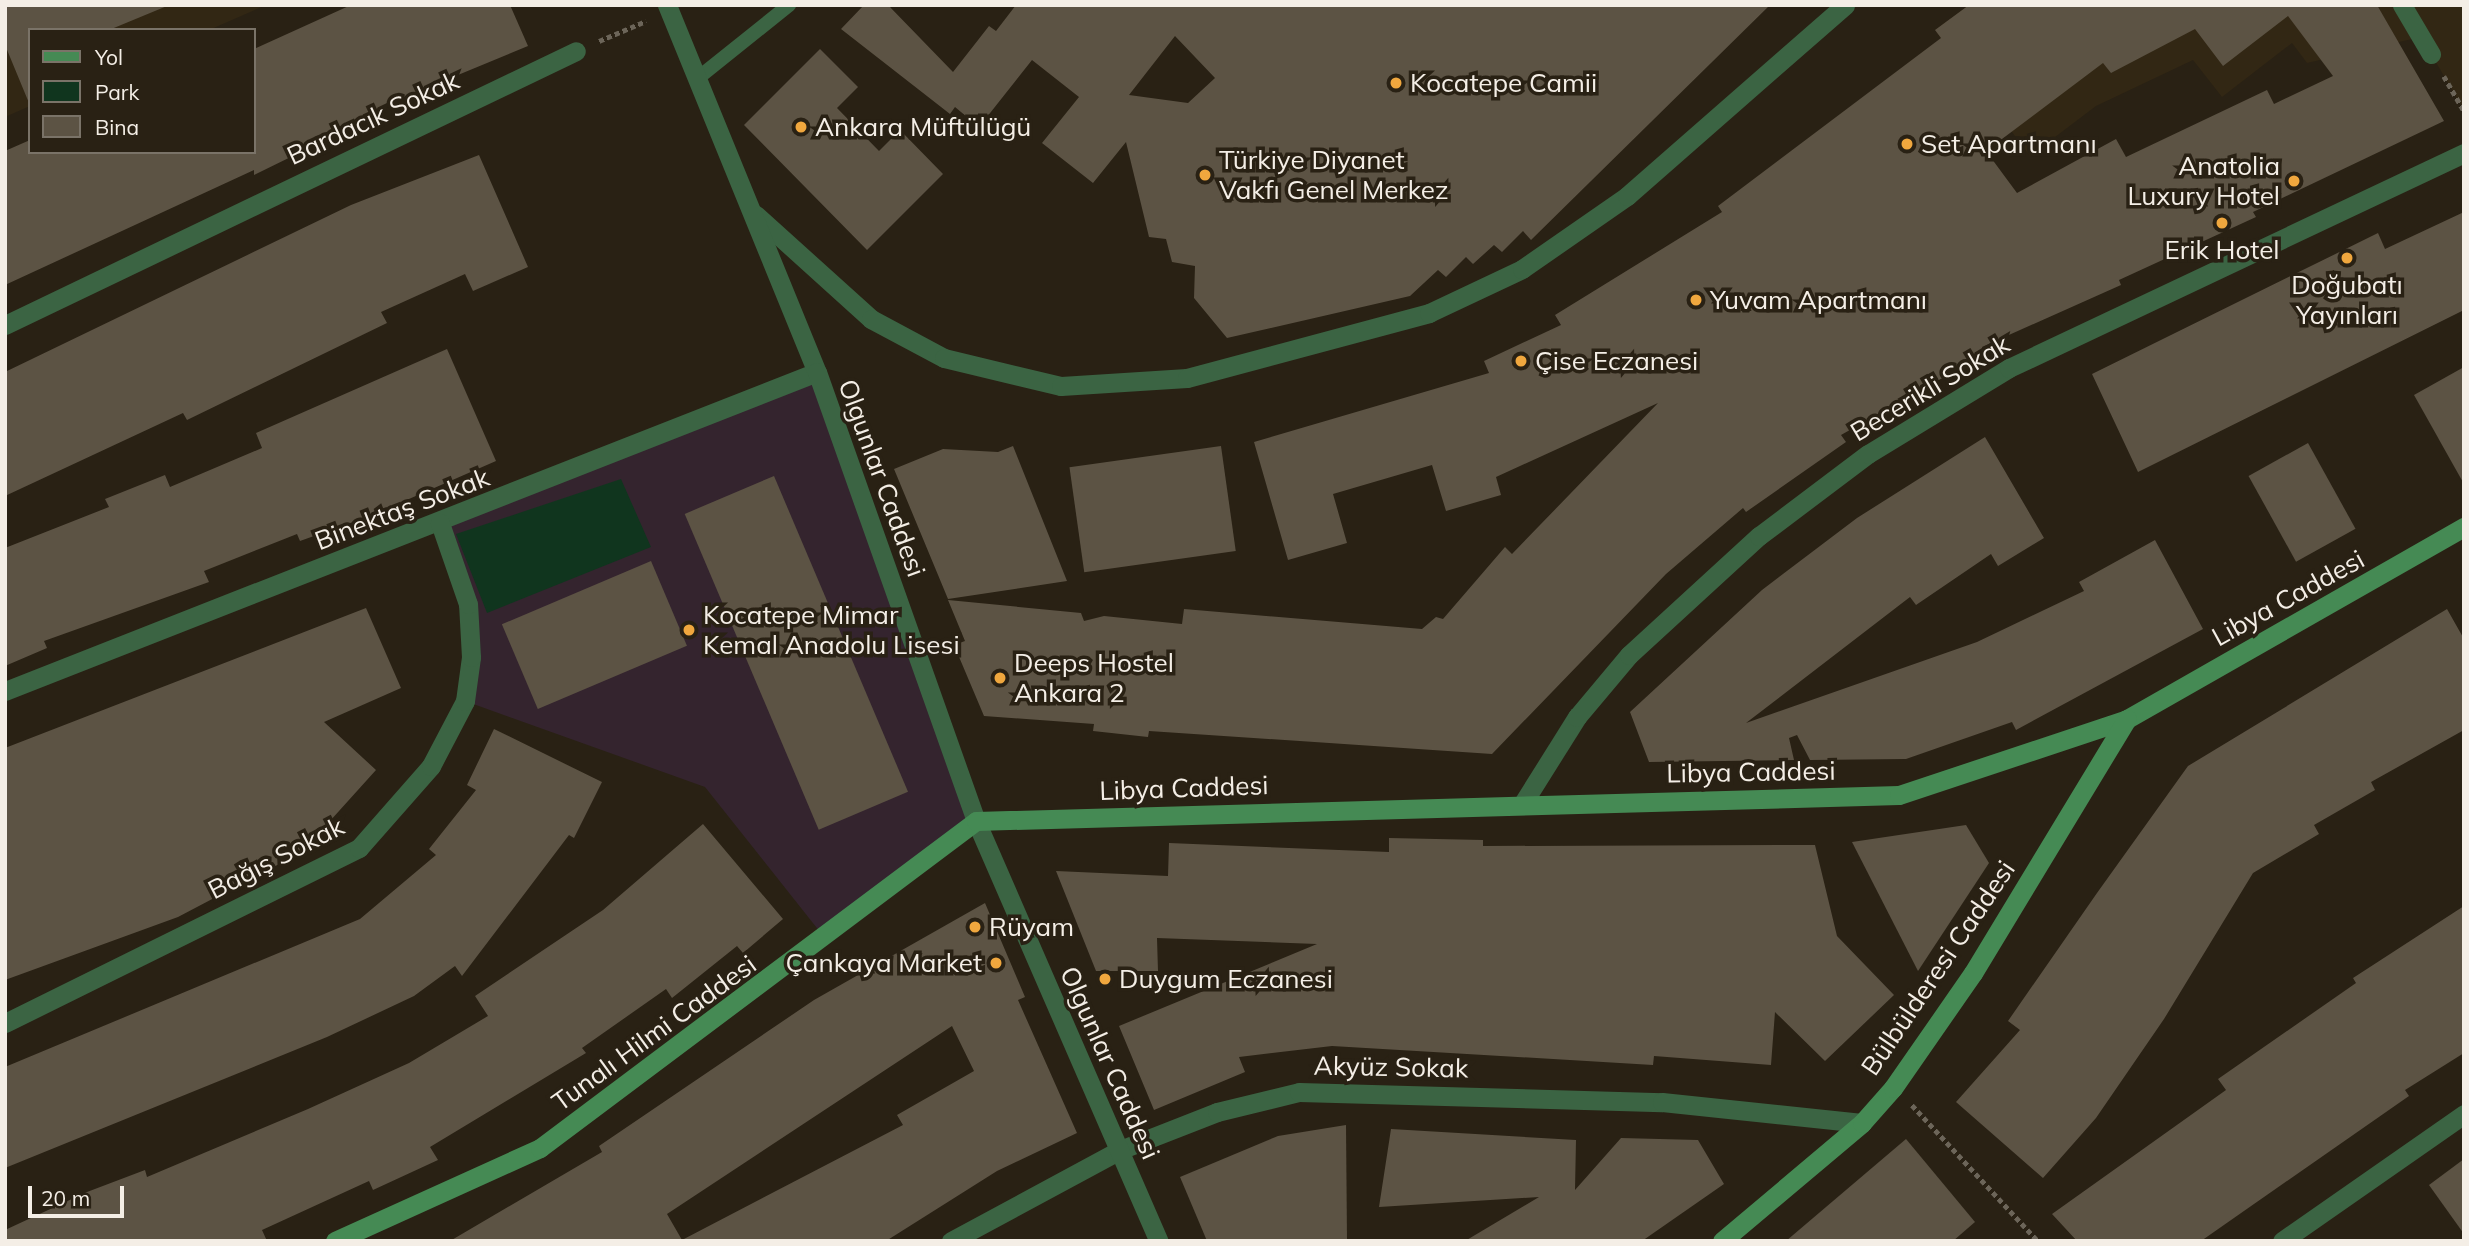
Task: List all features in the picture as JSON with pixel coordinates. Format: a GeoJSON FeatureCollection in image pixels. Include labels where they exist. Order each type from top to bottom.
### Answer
{"type":"FeatureCollection","features":[{"type":"Feature","properties":{"kind":"main road","name":"Libya Caddesi"},"geometry":{"type":"LineString","coordinates":[[976,821],[1523,803],[1899,795],[2127,719],[2464,527]]}},
{"type":"Feature","properties":{"kind":"main road","name":"Bülbülderesi Caddesi"},"geometry":{"type":"LineString","coordinates":[[1722,1241],[1862,1123],[1893,1088],[1973,973],[2127,719]]}},
{"type":"Feature","properties":{"kind":"main road","name":"Tunalı Hilmi Caddesi"},"geometry":{"type":"LineString","coordinates":[[335,1241],[540,1148],[976,821]]}},
{"type":"Feature","properties":{"kind":"street"},"geometry":{"type":"LineString","coordinates":[[756,215],[871,319],[944,358],[1061,386],[1187,378],[1429,313],[1522,269],[1627,196],[1845,5]]}},
{"type":"Feature","properties":{"kind":"street"},"geometry":{"type":"LineString","coordinates":[[2402,5],[2431,54]]}},
{"type":"Feature","properties":{"kind":"street","name":"Olgunlar Caddesi"},"geometry":{"type":"LineString","coordinates":[[668,8],[756,215],[817,372],[976,821],[1159,1241]]}},
{"type":"Feature","properties":{"kind":"street","name":"Bardacık Sokak"},"geometry":{"type":"LineString","coordinates":[[5,325],[576,51]]}},
{"type":"Feature","properties":{"kind":"street","name":"Becerikli Sokak"},"geometry":{"type":"LineString","coordinates":[[1523,803],[1577,717],[1629,655],[1759,536],[1868,454],[2009,368],[2464,153]]}},
{"type":"Feature","properties":{"kind":"street","name":"Binektaş Sokak"},"geometry":{"type":"LineString","coordinates":[[5,691],[440,523],[817,372]]}},
{"type":"Feature","properties":{"kind":"street","name":"Bağış Sokak"},"geometry":{"type":"LineString","coordinates":[[5,1023],[359,848],[422,776],[465,701],[471,657],[468,604],[440,523]]}},
{"type":"Feature","properties":{"kind":"street","name":"Akyüz Sokak"},"geometry":{"type":"LineString","coordinates":[[951,1241],[1120,1150],[1217,1112],[1299,1092],[1355,1089],[1662,1102],[1862,1123]]}},
{"type":"Feature","properties":{"kind":"street"},"geometry":{"type":"LineString","coordinates":[[2282,1241],[2464,1114]]}},
{"type":"Feature","properties":{"kind":"lane"},"geometry":{"type":"LineString","coordinates":[[698,78],[789,5]]}},
{"type":"Feature","properties":{"kind":"path"},"geometry":{"type":"LineString","coordinates":[[576,51],[668,8]]}},
{"type":"Feature","properties":{"kind":"path"},"geometry":{"type":"LineString","coordinates":[[2431,54],[2464,110]]}},
{"type":"Feature","properties":{"kind":"path"},"geometry":{"type":"LineString","coordinates":[[1893,1088],[2038,1241]]}},
{"type":"Feature","properties":{"kind":"shaded area"},"geometry":{"type":"Polygon","coordinates":[[[5,5],[266,5],[214,28],[28,28],[28,107],[5,117],[5,5]]]}},
{"type":"Feature","properties":{"kind":"shaded area"},"geometry":{"type":"Polygon","coordinates":[[[1969,5],[2464,5],[2464,110],[2421,37],[2307,63],[2292,43],[2222,97],[2193,60],[2096,106],[2030,156],[1935,30],[1969,5]]]}},
{"type":"Feature","properties":{"kind":"shaded area","name":"Kocatepe Mimar Kemal Anadolu Lisesi"},"geometry":{"type":"Polygon","coordinates":[[[817,372],[976,821],[824,937],[705,787],[465,701],[471,657],[440,523],[817,372]]]}},
{"type":"Feature","properties":{"kind":"green space"},"geometry":{"type":"Polygon","coordinates":[[[621,479],[651,547],[487,613],[456,534],[621,479]]]}},
{"type":"Feature","properties":{"kind":"building"},"geometry":{"type":"Polygon","coordinates":[[[5,5],[167,5],[114,28],[28,28],[28,101],[5,45],[5,5]]]}},
{"type":"Feature","properties":{"kind":"building"},"geometry":{"type":"Polygon","coordinates":[[[351,5],[510,5],[528,46],[395,101],[304,143],[307,149],[254,175],[254,170],[5,285],[5,151],[28,141],[28,154],[256,154],[256,48],[351,5]]]}},
{"type":"Feature","properties":{"kind":"building"},"geometry":{"type":"Polygon","coordinates":[[[864,5],[888,5],[953,72],[989,26],[996,31],[1016,5],[1770,5],[1531,240],[1523,231],[1502,252],[1494,245],[1473,264],[1466,257],[1446,277],[1438,270],[1410,296],[1227,338],[1194,298],[1195,266],[1172,262],[1166,239],[1149,237],[1126,142],[1093,183],[1042,143],[1079,97],[1032,60],[979,127],[955,107],[950,114],[841,29],[864,5]],[[1175,36],[1129,95],[1188,103],[1215,78],[1175,36]]]}},
{"type":"Feature","properties":{"kind":"building"},"geometry":{"type":"Polygon","coordinates":[[[1969,5],[2377,5],[2444,121],[2253,212],[2256,217],[2119,280],[2121,285],[1982,347],[1985,354],[1841,435],[1846,442],[1746,512],[1743,508],[1666,574],[1492,754],[1149,731],[1148,737],[1093,731],[1094,724],[984,716],[954,645],[965,641],[948,600],[1081,613],[1084,621],[1104,616],[1182,624],[1184,609],[1422,629],[1436,617],[1443,619],[1505,547],[1512,554],[1658,403],[1496,477],[1501,495],[1446,511],[1432,465],[1333,494],[1347,543],[1288,560],[1254,442],[1489,373],[1484,361],[1561,325],[1555,315],[1722,212],[1718,206],[1941,38],[1935,30],[1969,5]],[[2288,16],[2223,66],[2195,29],[2111,73],[2103,63],[1986,151],[2017,193],[2116,139],[2126,157],[2267,90],[2274,104],[2333,76],[2288,16]]]}},
{"type":"Feature","properties":{"kind":"building","name":"Ankara Müftülügü"},"geometry":{"type":"Polygon","coordinates":[[[820,49],[858,87],[837,108],[879,151],[900,130],[943,174],[867,250],[744,125],[820,49]]]}},
{"type":"Feature","properties":{"kind":"building"},"geometry":{"type":"Polygon","coordinates":[[[479,155],[528,267],[473,291],[465,274],[381,312],[387,323],[187,420],[183,413],[5,496],[5,372],[351,205],[479,155]]]}},
{"type":"Feature","properties":{"kind":"building"},"geometry":{"type":"Polygon","coordinates":[[[2464,212],[2464,310],[2138,472],[2092,374],[2378,233],[2385,249],[2464,212]]]}},
{"type":"Feature","properties":{"kind":"building"},"geometry":{"type":"Polygon","coordinates":[[[447,349],[496,461],[370,516],[300,541],[297,534],[204,571],[209,582],[44,641],[47,648],[5,666],[5,548],[109,507],[105,499],[165,475],[170,487],[262,448],[256,433],[447,349]]]}},
{"type":"Feature","properties":{"kind":"building"},"geometry":{"type":"Polygon","coordinates":[[[2464,367],[2464,484],[2414,395],[2464,367]]]}},
{"type":"Feature","properties":{"kind":"building"},"geometry":{"type":"Polygon","coordinates":[[[1985,437],[2044,538],[1998,566],[1991,554],[1916,605],[1910,597],[1746,723],[1977,642],[2084,591],[2079,582],[2155,540],[2203,629],[2016,730],[2012,722],[1906,759],[1810,760],[1797,735],[1789,738],[1794,760],[1649,762],[1630,712],[1762,590],[1857,518],[1985,437]]]}},
{"type":"Feature","properties":{"kind":"building"},"geometry":{"type":"Polygon","coordinates":[[[2308,443],[2356,529],[2296,562],[2249,476],[2308,443]]]}},
{"type":"Feature","properties":{"kind":"building"},"geometry":{"type":"Polygon","coordinates":[[[1013,446],[1067,581],[948,599],[894,469],[943,449],[998,452],[1013,446]]]}},
{"type":"Feature","properties":{"kind":"building"},"geometry":{"type":"Polygon","coordinates":[[[1221,446],[1236,551],[1084,572],[1069,467],[1221,446]]]}},
{"type":"Feature","properties":{"kind":"building"},"geometry":{"type":"Polygon","coordinates":[[[774,476],[908,792],[819,830],[685,514],[774,476]]]}},
{"type":"Feature","properties":{"kind":"building"},"geometry":{"type":"Polygon","coordinates":[[[651,561],[687,646],[538,709],[502,624],[651,561]]]}},
{"type":"Feature","properties":{"kind":"building"},"geometry":{"type":"Polygon","coordinates":[[[366,608],[401,688],[324,722],[376,770],[302,852],[178,917],[5,980],[5,748],[366,608]]]}},
{"type":"Feature","properties":{"kind":"building"},"geometry":{"type":"Polygon","coordinates":[[[2447,609],[2464,639],[2464,730],[2371,782],[2375,790],[2314,825],[2319,834],[2253,873],[2164,1019],[2096,1118],[2043,1178],[1956,1102],[2020,1030],[2008,1021],[2097,893],[2188,766],[2447,609]]]}},
{"type":"Feature","properties":{"kind":"building"},"geometry":{"type":"Polygon","coordinates":[[[494,729],[602,782],[574,838],[569,835],[462,976],[455,966],[414,996],[327,1037],[5,1168],[5,1067],[360,919],[436,855],[429,849],[476,790],[467,785],[494,729]]]}},
{"type":"Feature","properties":{"kind":"building"},"geometry":{"type":"Polygon","coordinates":[[[703,824],[783,919],[743,953],[737,946],[672,998],[666,989],[582,1048],[586,1053],[430,1147],[438,1160],[373,1190],[369,1181],[262,1230],[267,1241],[5,1241],[5,1230],[87,1192],[145,1170],[147,1177],[308,1109],[409,1063],[488,1016],[475,996],[603,910],[703,824]]]}},
{"type":"Feature","properties":{"kind":"building"},"geometry":{"type":"Polygon","coordinates":[[[1966,825],[1989,863],[1918,971],[1852,842],[1966,825]]]}},
{"type":"Feature","properties":{"kind":"building"},"geometry":{"type":"Polygon","coordinates":[[[1389,838],[1483,840],[1483,846],[1815,845],[1837,936],[1894,995],[1825,1061],[1775,1012],[1771,1065],[1654,1056],[1653,1065],[1332,1046],[1239,1057],[1245,1072],[1154,1110],[1119,1026],[1317,944],[1157,938],[1158,971],[1096,971],[1056,871],[1168,876],[1169,843],[1389,852],[1389,838]]]}},
{"type":"Feature","properties":{"kind":"building"},"geometry":{"type":"Polygon","coordinates":[[[985,903],[1025,997],[1018,1000],[1077,1133],[997,1171],[886,1241],[450,1241],[602,1152],[599,1146],[814,1000],[985,903]],[[952,1026],[667,1214],[682,1240],[903,1125],[897,1115],[974,1071],[952,1026]]]}},
{"type":"Feature","properties":{"kind":"building"},"geometry":{"type":"Polygon","coordinates":[[[2464,906],[2464,1053],[2405,1090],[2409,1096],[2201,1241],[2077,1241],[2052,1214],[2226,1090],[2218,1079],[2356,983],[2353,978],[2464,906]]]}},
{"type":"Feature","properties":{"kind":"building"},"geometry":{"type":"Polygon","coordinates":[[[1346,1125],[1347,1241],[1207,1241],[1180,1177],[1278,1136],[1346,1125]]]}},
{"type":"Feature","properties":{"kind":"building"},"geometry":{"type":"Polygon","coordinates":[[[1391,1129],[1576,1140],[1575,1190],[1621,1138],[1698,1140],[1724,1184],[1642,1241],[1465,1241],[1539,1197],[1379,1207],[1391,1129]]]}},
{"type":"Feature","properties":{"kind":"building"},"geometry":{"type":"Polygon","coordinates":[[[1906,1139],[1975,1222],[1953,1241],[1786,1241],[1906,1139]]]}},
{"type":"Feature","properties":{"kind":"building"},"geometry":{"type":"Polygon","coordinates":[[[2464,1159],[2464,1234],[2429,1185],[2464,1159]]]}},
{"type":"Feature","properties":{"kind":"place","name":"Kocatepe Camii"},"geometry":{"type":"Point","coordinates":[1396,83]}},
{"type":"Feature","properties":{"kind":"place","name":"Ankara Müftülügü"},"geometry":{"type":"Point","coordinates":[801,127]}},
{"type":"Feature","properties":{"kind":"place","name":"Set Apartmanı"},"geometry":{"type":"Point","coordinates":[1907,144]}},
{"type":"Feature","properties":{"kind":"place","name":"Türkiye Diyanet Vakfı Genel Merkez"},"geometry":{"type":"Point","coordinates":[1205,175]}},
{"type":"Feature","properties":{"kind":"place","name":"Anatolia Luxury Hotel"},"geometry":{"type":"Point","coordinates":[2294,181]}},
{"type":"Feature","properties":{"kind":"place","name":"Erik Hotel"},"geometry":{"type":"Point","coordinates":[2222,223]}},
{"type":"Feature","properties":{"kind":"place","name":"Doğubatı Yayınları"},"geometry":{"type":"Point","coordinates":[2347,258]}},
{"type":"Feature","properties":{"kind":"place","name":"Yuvam Apartmanı"},"geometry":{"type":"Point","coordinates":[1696,300]}},
{"type":"Feature","properties":{"kind":"place","name":"Çise Eczanesi"},"geometry":{"type":"Point","coordinates":[1521,361]}},
{"type":"Feature","properties":{"kind":"place","name":"Kocatepe Mimar Kemal Anadolu Lisesi"},"geometry":{"type":"Point","coordinates":[689,630]}},
{"type":"Feature","properties":{"kind":"place","name":"Deeps Hostel Ankara 2"},"geometry":{"type":"Point","coordinates":[1000,678]}},
{"type":"Feature","properties":{"kind":"place","name":"Rüyam"},"geometry":{"type":"Point","coordinates":[975,927]}},
{"type":"Feature","properties":{"kind":"place","name":"Çankaya Market"},"geometry":{"type":"Point","coordinates":[996,963]}},
{"type":"Feature","properties":{"kind":"place","name":"Duygum Eczanesi"},"geometry":{"type":"Point","coordinates":[1105,979]}}]}
